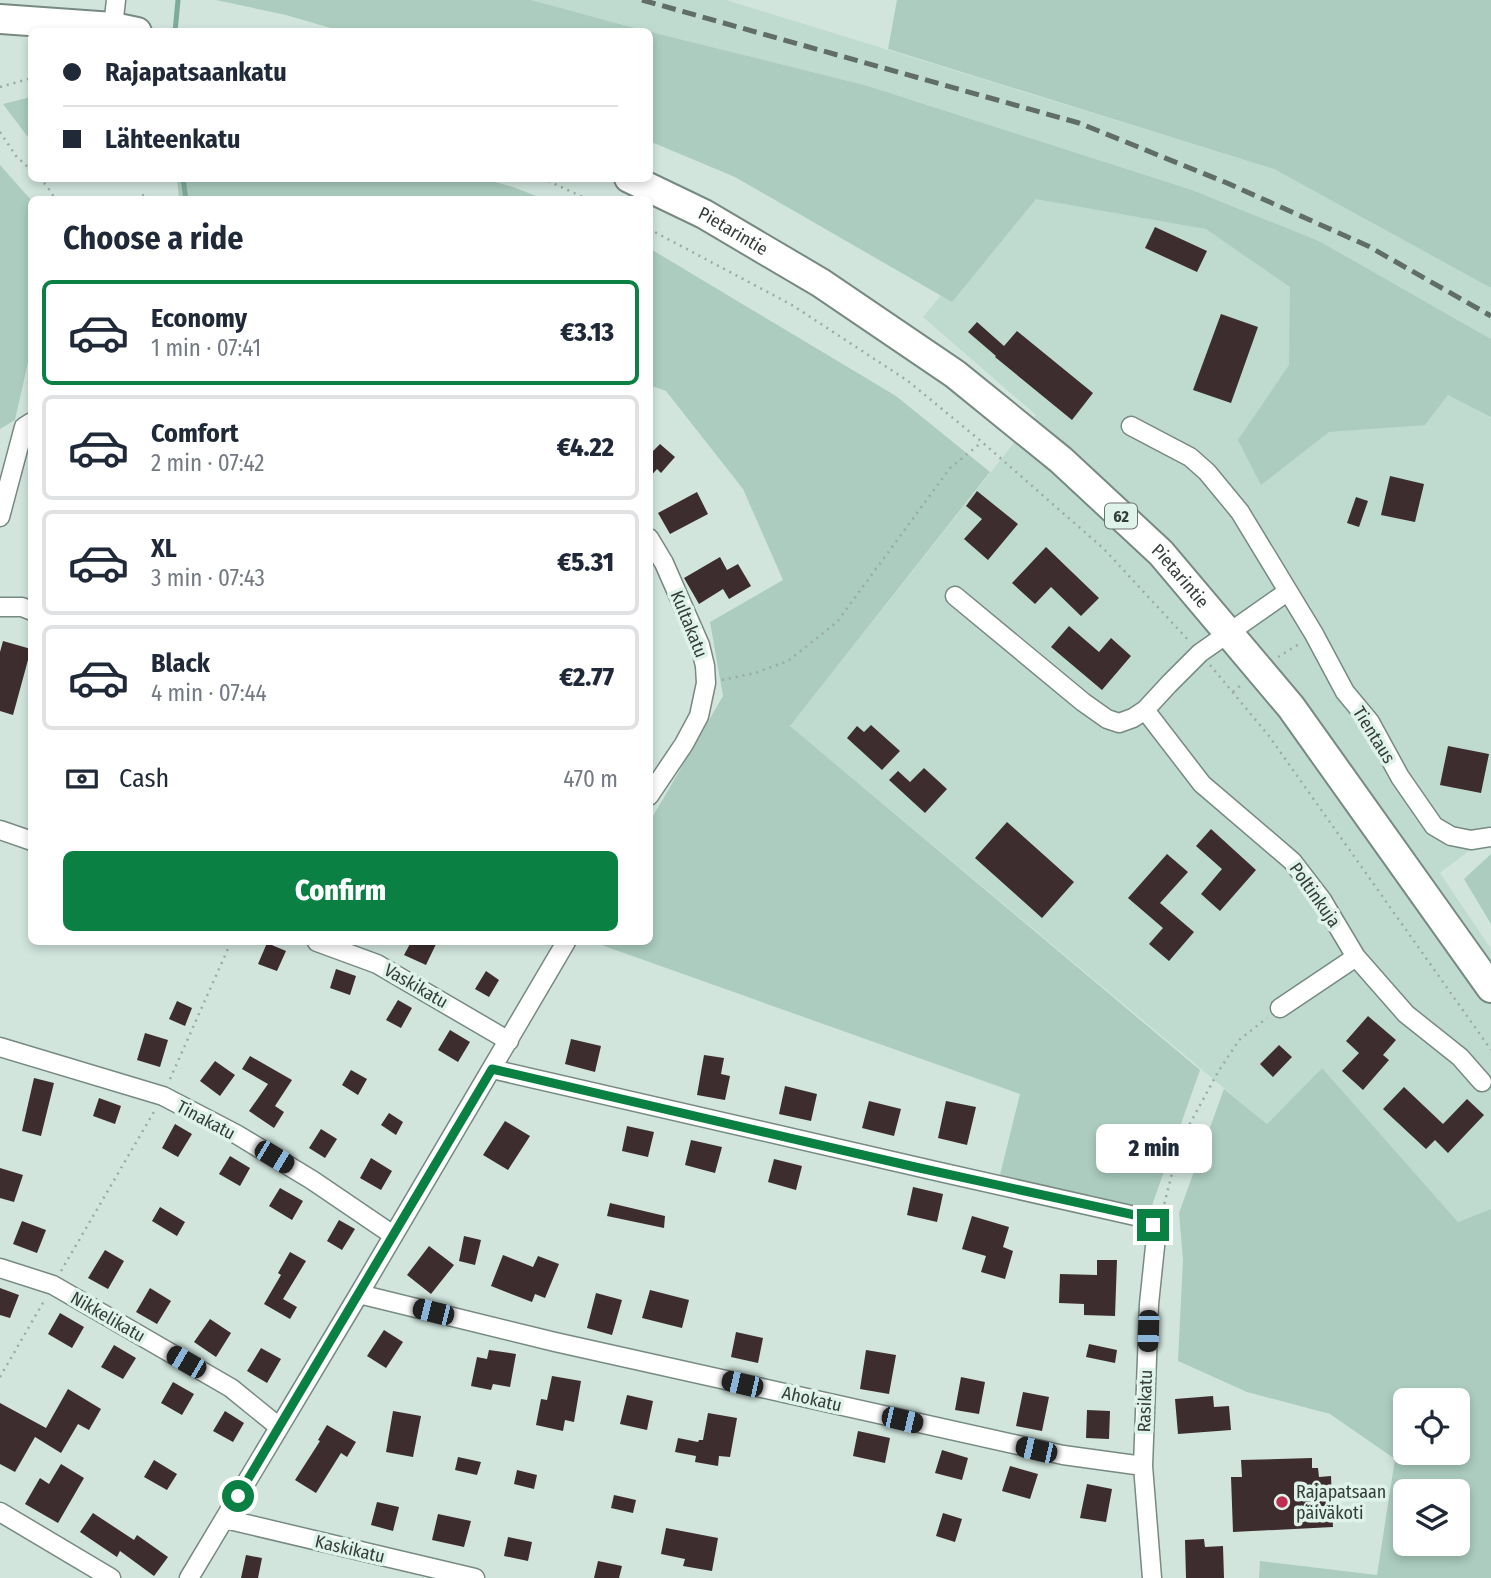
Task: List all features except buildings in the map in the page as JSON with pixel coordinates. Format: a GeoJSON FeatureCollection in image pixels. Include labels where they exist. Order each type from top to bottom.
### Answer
{"type":"FeatureCollection","features":[{"type":"Feature","properties":{"kind":"main road"},"geometry":{"type":"LineString","coordinates":[[0,19],[122,19]]}},
{"type":"Feature","properties":{"kind":"main road","name":"Pietarintie"},"geometry":{"type":"LineString","coordinates":[[637,182],[704,214],[821,283],[955,374],[1061,460],[1161,553],[1291,707],[1491,988]]}},
{"type":"Feature","properties":{"kind":"street"},"geometry":{"type":"LineString","coordinates":[[0,517],[28,425]]}},
{"type":"Feature","properties":{"kind":"street","name":"Tientaus"},"geometry":{"type":"LineString","coordinates":[[1131,426],[1190,457],[1207,472],[1240,512],[1314,634],[1345,692],[1370,722],[1400,777],[1434,826],[1451,836],[1471,840],[1491,837]]}},
{"type":"Feature","properties":{"kind":"street","name":"Kultakatu"},"geometry":{"type":"LineString","coordinates":[[653,545],[664,563],[700,645],[706,683],[699,716],[653,790]]}},
{"type":"Feature","properties":{"kind":"street"},"geometry":{"type":"LineString","coordinates":[[955,596],[1083,702],[1107,719],[1119,723],[1145,710],[1200,653],[1287,592]]}},
{"type":"Feature","properties":{"kind":"street"},"geometry":{"type":"LineString","coordinates":[[0,607],[28,609]]}},
{"type":"Feature","properties":{"kind":"street","name":"Poltinkuja"},"geometry":{"type":"LineString","coordinates":[[1145,710],[1202,784],[1292,861],[1322,900],[1356,957],[1406,1014],[1460,1057],[1482,1082]]}},
{"type":"Feature","properties":{"kind":"street"},"geometry":{"type":"LineString","coordinates":[[0,830],[28,840]]}},
{"type":"Feature","properties":{"kind":"street","name":"Vaskikatu"},"geometry":{"type":"LineString","coordinates":[[325,945],[377,964],[509,1041]]}},
{"type":"Feature","properties":{"kind":"street"},"geometry":{"type":"LineString","coordinates":[[189,1578],[564,945]]}},
{"type":"Feature","properties":{"kind":"street"},"geometry":{"type":"LineString","coordinates":[[1280,1007],[1356,957]]}},
{"type":"Feature","properties":{"kind":"street","name":"Tinakatu"},"geometry":{"type":"LineString","coordinates":[[0,1047],[163,1097],[236,1135],[393,1235]]}},
{"type":"Feature","properties":{"kind":"street"},"geometry":{"type":"LineString","coordinates":[[492,1069],[927,1170],[1144,1217],[1153,1225]]}},
{"type":"Feature","properties":{"kind":"street","name":"Rasikatu"},"geometry":{"type":"LineString","coordinates":[[1152,1578],[1143,1466],[1149,1304],[1156,1237],[1153,1225]]}},
{"type":"Feature","properties":{"kind":"street","name":"Nikkelikatu"},"geometry":{"type":"LineString","coordinates":[[0,1268],[53,1285],[231,1388],[279,1427]]}},
{"type":"Feature","properties":{"kind":"street","name":"Ahokatu"},"geometry":{"type":"LineString","coordinates":[[359,1294],[555,1342],[1063,1455],[1143,1466]]}},
{"type":"Feature","properties":{"kind":"street"},"geometry":{"type":"LineString","coordinates":[[0,1512],[111,1578]]}},
{"type":"Feature","properties":{"kind":"street","name":"Kaskikatu"},"geometry":{"type":"LineString","coordinates":[[225,1519],[475,1578]]}},
{"type":"Feature","properties":{"kind":"path"},"geometry":{"type":"LineString","coordinates":[[0,87],[28,79]]}},
{"type":"Feature","properties":{"kind":"path"},"geometry":{"type":"LineString","coordinates":[[0,132],[16,156],[28,167]]}},
{"type":"Feature","properties":{"kind":"path"},"geometry":{"type":"LineString","coordinates":[[551,182],[580,196]]}},
{"type":"Feature","properties":{"kind":"path"},"geometry":{"type":"LineString","coordinates":[[653,231],[792,305],[908,381],[982,442],[1104,550],[1200,653],[1269,736],[1491,1050]]}},
{"type":"Feature","properties":{"kind":"path"},"geometry":{"type":"LineString","coordinates":[[706,683],[755,673],[788,662],[837,622],[950,468],[982,442]]}},
{"type":"Feature","properties":{"kind":"path"},"geometry":{"type":"LineString","coordinates":[[0,1377],[163,1097],[230,945]]}},
{"type":"Feature","properties":{"kind":"path"},"geometry":{"type":"LineString","coordinates":[[1153,1225],[1164,1205],[1180,1142],[1218,1072],[1240,1040],[1280,1007]]}},
{"type":"Feature","properties":{"kind":"shaded area"},"geometry":{"type":"Polygon","coordinates":[[[216,0],[531,0],[635,28],[331,28],[216,0]]]}},
{"type":"Feature","properties":{"kind":"shaded area"},"geometry":{"type":"Polygon","coordinates":[[[531,0],[726,0],[1274,169],[1491,288],[1491,339],[1319,241],[1192,190],[868,86],[653,32],[653,28],[631,27],[531,0]]]}},
{"type":"Feature","properties":{"kind":"shaded area"},"geometry":{"type":"Polygon","coordinates":[[[897,0],[1491,0],[1491,288],[1274,169],[888,49],[897,0]]]}},
{"type":"Feature","properties":{"kind":"shaded area"},"geometry":{"type":"Polygon","coordinates":[[[653,32],[868,86],[1192,190],[1319,241],[1491,339],[1491,417],[1448,395],[1425,425],[1329,432],[1261,485],[1238,440],[1289,365],[1290,287],[1206,229],[1036,199],[952,302],[735,177],[653,143],[653,32]]]}},
{"type":"Feature","properties":{"kind":"shaded area"},"geometry":{"type":"Polygon","coordinates":[[[28,98],[28,137],[3,104],[28,98]]]}},
{"type":"Feature","properties":{"kind":"shaded area"},"geometry":{"type":"Polygon","coordinates":[[[0,165],[28,196],[28,362],[15,420],[0,429],[0,165]]]}},
{"type":"Feature","properties":{"kind":"shaded area"},"geometry":{"type":"Polygon","coordinates":[[[1041,175],[1200,217],[1491,375],[1491,834],[1440,873],[1491,949],[1491,1209],[1458,1222],[1322,1068],[1267,1124],[790,726],[1036,415],[923,317],[1041,175]]]}},
{"type":"Feature","properties":{"kind":"shaded area"},"geometry":{"type":"Polygon","coordinates":[[[177,182],[496,182],[536,196],[179,196],[177,182]]]}},
{"type":"Feature","properties":{"kind":"shaded area"},"geometry":{"type":"Polygon","coordinates":[[[653,250],[896,396],[990,472],[790,726],[1200,1070],[1149,1214],[999,1179],[1020,1094],[601,945],[653,945],[653,816],[723,696],[710,622],[783,580],[743,489],[666,391],[653,386],[653,250]]]}},
{"type":"Feature","properties":{"kind":"shaded area"},"geometry":{"type":"Polygon","coordinates":[[[1491,854],[1491,924],[1464,879],[1491,854]]]}},
{"type":"Feature","properties":{"kind":"shaded area"},"geometry":{"type":"Polygon","coordinates":[[[1322,1068],[1458,1222],[1491,1209],[1491,1578],[1259,1578],[1260,1561],[1377,1575],[1394,1465],[1470,1465],[1470,1388],[1393,1388],[1393,1458],[1330,1414],[1247,1392],[1178,1361],[1183,1260],[1179,1213],[1224,1089],[1267,1124],[1322,1068]]]}},
{"type":"Feature","properties":{"kind":"waterway"},"geometry":{"type":"LineString","coordinates":[[175,28],[178,0]]}},
{"type":"Feature","properties":{"kind":"waterway"},"geometry":{"type":"LineString","coordinates":[[184,182],[185,196]]}},
{"type":"Feature","properties":{"kind":"railway"},"geometry":{"type":"LineString","coordinates":[[642,0],[1079,123],[1227,183],[1368,246],[1491,316]]}},
{"type":"Feature","properties":{"kind":"place","name":"Rajapatsaan päiväkoti"},"geometry":{"type":"Point","coordinates":[1282,1502]}},
{"type":"Feature","properties":{"kind":"route"},"geometry":{"type":"LineString","coordinates":[[238,1496],[492,1069],[1144,1217],[1153,1225]]}}]}
